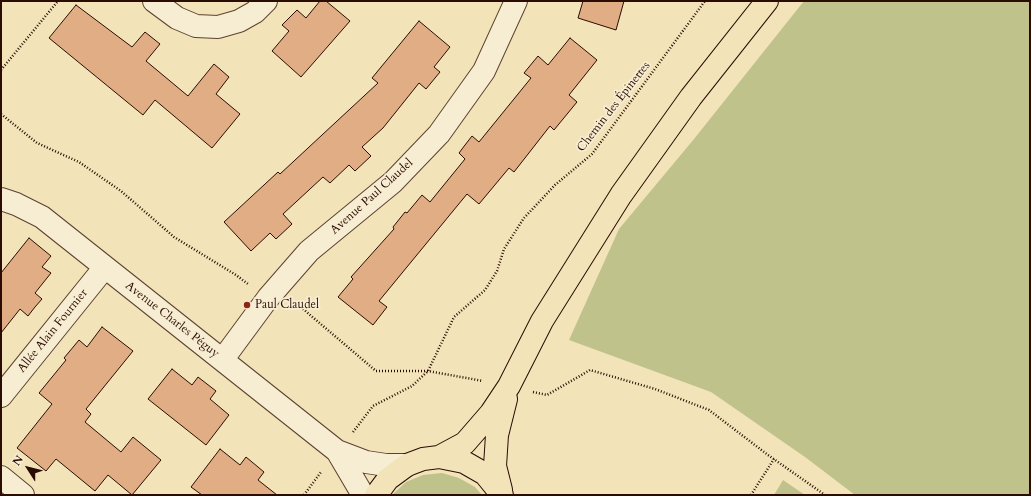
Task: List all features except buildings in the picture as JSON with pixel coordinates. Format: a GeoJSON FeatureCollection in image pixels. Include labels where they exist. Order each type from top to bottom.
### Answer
{"type":"FeatureCollection","features":[{"type":"Feature","properties":{"kind":"main road"},"geometry":{"type":"LineString","coordinates":[[439,457],[465,443],[491,413],[509,386],[542,321],[621,195],[691,97],[767,1]]}},
{"type":"Feature","properties":{"kind":"main road"},"geometry":{"type":"LineString","coordinates":[[502,494],[495,466],[497,435],[509,386]]}},
{"type":"Feature","properties":{"kind":"main road"},"geometry":{"type":"LineString","coordinates":[[376,495],[388,478],[407,465],[423,459],[439,457],[464,462],[480,471],[485,474],[502,494]]}},
{"type":"Feature","properties":{"kind":"street"},"geometry":{"type":"LineString","coordinates":[[154,1],[176,18],[196,26],[218,28],[239,21],[256,12],[266,1]]}},
{"type":"Feature","properties":{"kind":"street","name":"Avenue Paul Claudel"},"geometry":{"type":"LineString","coordinates":[[223,359],[268,298],[309,251],[393,182],[439,134],[484,70],[516,1]]}},
{"type":"Feature","properties":{"kind":"street","name":"Avenue Charles Péguy"},"geometry":{"type":"LineString","coordinates":[[1,199],[16,204],[42,217],[223,359],[337,451],[366,462],[386,465],[407,465]]}},
{"type":"Feature","properties":{"kind":"street","name":"Allée Alain Fournier"},"geometry":{"type":"LineString","coordinates":[[1,396],[105,267]]}},
{"type":"Feature","properties":{"kind":"street","name":"Avenue Charles Péguy"},"geometry":{"type":"LineString","coordinates":[[337,451],[360,490],[361,495]]}},
{"type":"Feature","properties":{"kind":"street"},"geometry":{"type":"LineString","coordinates":[[1,477],[23,495]]}},
{"type":"Feature","properties":{"kind":"path"},"geometry":{"type":"LineString","coordinates":[[1,70],[58,1]]}},
{"type":"Feature","properties":{"kind":"path","name":"Chemin des Épinettes"},"geometry":{"type":"LineString","coordinates":[[337,451],[373,406],[412,386],[428,371],[454,317],[485,290],[497,271],[504,249],[524,218],[555,185],[592,154],[705,1]]}},
{"type":"Feature","properties":{"kind":"path"},"geometry":{"type":"LineString","coordinates":[[1,114],[37,143],[79,162],[122,191],[174,237],[236,274],[268,298],[289,296],[376,371],[428,371],[509,386],[547,395],[590,370],[655,390],[709,410],[825,495]]}},
{"type":"Feature","properties":{"kind":"path"},"geometry":{"type":"LineString","coordinates":[[752,495],[774,459]]}},
{"type":"Feature","properties":{"kind":"green space"},"geometry":{"type":"Polygon","coordinates":[[[804,1],[1030,1],[1030,495],[855,495],[805,457],[711,392],[569,340],[619,229],[694,139],[804,1]]]}},
{"type":"Feature","properties":{"kind":"green space"},"geometry":{"type":"Polygon","coordinates":[[[442,473],[459,478],[475,487],[482,495],[392,495],[406,482],[423,475],[442,473]]]}},
{"type":"Feature","properties":{"kind":"green space"},"geometry":{"type":"Polygon","coordinates":[[[783,480],[805,495],[774,495],[783,480]]]}},
{"type":"Feature","properties":{"kind":"place","name":"Paul Claudel"},"geometry":{"type":"Point","coordinates":[247,305]}}]}
